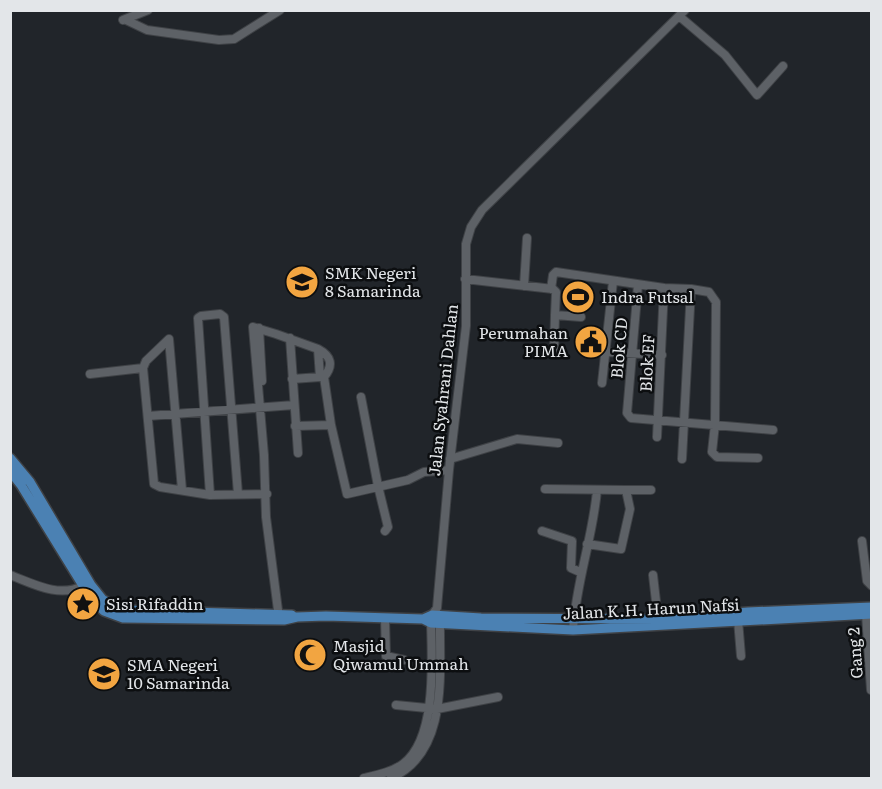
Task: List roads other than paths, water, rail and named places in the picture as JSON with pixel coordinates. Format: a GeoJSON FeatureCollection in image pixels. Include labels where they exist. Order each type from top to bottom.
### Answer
{"type":"FeatureCollection","features":[{"type":"Feature","properties":{"kind":"main road"},"geometry":{"type":"LineString","coordinates":[[10,458],[30,482],[37,502],[83,586],[104,611],[123,618],[434,617]]}},
{"type":"Feature","properties":{"kind":"main road"},"geometry":{"type":"LineString","coordinates":[[10,471],[37,502],[95,592],[103,600],[116,607],[282,617]]}},
{"type":"Feature","properties":{"kind":"main road","name":"Jalan K.H. Harun Nafsi"},"geometry":{"type":"LineString","coordinates":[[434,617],[573,630],[731,618],[870,612]]}},
{"type":"Feature","properties":{"kind":"main road","name":"Jalan K.H. Harun Nafsi"},"geometry":{"type":"LineString","coordinates":[[434,617],[731,618]]}},
{"type":"Feature","properties":{"kind":"street"},"geometry":{"type":"LineString","coordinates":[[148,10],[124,20],[147,30],[219,40],[234,39],[280,10]]}},
{"type":"Feature","properties":{"kind":"street"},"geometry":{"type":"LineString","coordinates":[[682,13],[725,55],[757,95],[783,66]]}},
{"type":"Feature","properties":{"kind":"street","name":"Jalan Syahrani Dahlan"},"geometry":{"type":"LineString","coordinates":[[433,709],[434,617],[447,470],[466,326],[466,244],[471,227],[482,210],[682,13]]}},
{"type":"Feature","properties":{"kind":"street"},"geometry":{"type":"LineString","coordinates":[[524,286],[527,238]]}},
{"type":"Feature","properties":{"kind":"street"},"geometry":{"type":"LineString","coordinates":[[551,289],[553,275],[556,273],[638,285],[709,292],[716,302],[715,424],[712,452],[717,457],[758,458]]}},
{"type":"Feature","properties":{"kind":"street"},"geometry":{"type":"LineString","coordinates":[[465,279],[551,289],[556,292],[554,353]]}},
{"type":"Feature","properties":{"kind":"street"},"geometry":{"type":"LineString","coordinates":[[602,383],[613,281]]}},
{"type":"Feature","properties":{"kind":"street","name":"Blok CD"},"geometry":{"type":"LineString","coordinates":[[638,285],[627,412],[633,419],[658,420]]}},
{"type":"Feature","properties":{"kind":"street","name":"Blok EF"},"geometry":{"type":"LineString","coordinates":[[657,437],[664,288]]}},
{"type":"Feature","properties":{"kind":"street"},"geometry":{"type":"LineString","coordinates":[[682,459],[691,289]]}},
{"type":"Feature","properties":{"kind":"street"},"geometry":{"type":"LineString","coordinates":[[210,495],[198,317],[220,314],[224,317],[238,494]]}},
{"type":"Feature","properties":{"kind":"street"},"geometry":{"type":"LineString","coordinates":[[555,315],[581,317]]}},
{"type":"Feature","properties":{"kind":"street"},"geometry":{"type":"LineString","coordinates":[[282,617],[266,494],[268,471],[256,328],[318,349],[346,493],[408,480],[424,472],[447,470]]}},
{"type":"Feature","properties":{"kind":"street"},"geometry":{"type":"LineString","coordinates":[[290,338],[298,453]]}},
{"type":"Feature","properties":{"kind":"street"},"geometry":{"type":"LineString","coordinates":[[182,490],[170,339],[146,361],[143,368],[154,484],[160,488],[210,495],[266,494]]}},
{"type":"Feature","properties":{"kind":"street"},"geometry":{"type":"LineString","coordinates":[[607,352],[662,356]]}},
{"type":"Feature","properties":{"kind":"street"},"geometry":{"type":"LineString","coordinates":[[90,374],[143,368]]}},
{"type":"Feature","properties":{"kind":"street"},"geometry":{"type":"LineString","coordinates":[[292,379],[322,377]]}},
{"type":"Feature","properties":{"kind":"street"},"geometry":{"type":"LineString","coordinates":[[361,397],[388,527],[385,531]]}},
{"type":"Feature","properties":{"kind":"street"},"geometry":{"type":"LineString","coordinates":[[148,416],[294,405]]}},
{"type":"Feature","properties":{"kind":"street"},"geometry":{"type":"LineString","coordinates":[[658,420],[773,429]]}},
{"type":"Feature","properties":{"kind":"street"},"geometry":{"type":"LineString","coordinates":[[295,426],[332,425]]}},
{"type":"Feature","properties":{"kind":"street"},"geometry":{"type":"LineString","coordinates":[[450,459],[515,440],[558,442]]}},
{"type":"Feature","properties":{"kind":"street"},"geometry":{"type":"LineString","coordinates":[[545,489],[651,490]]}},
{"type":"Feature","properties":{"kind":"street"},"geometry":{"type":"LineString","coordinates":[[573,630],[580,572],[595,511],[597,490]]}},
{"type":"Feature","properties":{"kind":"street"},"geometry":{"type":"LineString","coordinates":[[587,544],[621,549],[630,509],[626,490]]}},
{"type":"Feature","properties":{"kind":"street"},"geometry":{"type":"LineString","coordinates":[[542,531],[572,541],[571,568],[580,572]]}},
{"type":"Feature","properties":{"kind":"street"},"geometry":{"type":"LineString","coordinates":[[862,541],[867,582],[872,586]]}},
{"type":"Feature","properties":{"kind":"street"},"geometry":{"type":"LineString","coordinates":[[10,575],[46,590],[74,591],[83,586]]}},
{"type":"Feature","properties":{"kind":"street"},"geometry":{"type":"LineString","coordinates":[[653,575],[658,618]]}},
{"type":"Feature","properties":{"kind":"street","name":"Gang 2"},"geometry":{"type":"LineString","coordinates":[[870,612],[871,690]]}},
{"type":"Feature","properties":{"kind":"street"},"geometry":{"type":"LineString","coordinates":[[385,618],[386,656],[404,660]]}},
{"type":"Feature","properties":{"kind":"street"},"geometry":{"type":"LineString","coordinates":[[731,618],[741,656]]}},
{"type":"Feature","properties":{"kind":"street"},"geometry":{"type":"LineString","coordinates":[[396,705],[433,709],[498,697]]}},
{"type":"Feature","properties":{"kind":"street"},"geometry":{"type":"LineString","coordinates":[[364,778],[391,770],[411,757],[433,709]]}},
{"type":"Feature","properties":{"kind":"street"},"geometry":{"type":"LineString","coordinates":[[391,778],[405,772],[416,762],[431,733],[433,709]]}},
{"type":"Feature","properties":{"kind":"place","name":"SMK Negeri 8 Samarinda"},"geometry":{"type":"Point","coordinates":[302,282]}},
{"type":"Feature","properties":{"kind":"place","name":"Indra Futsal"},"geometry":{"type":"Point","coordinates":[578,297]}},
{"type":"Feature","properties":{"kind":"place","name":"Perumahan PIMA"},"geometry":{"type":"Point","coordinates":[591,342]}},
{"type":"Feature","properties":{"kind":"place","name":"Sisi Rifaddin"},"geometry":{"type":"Point","coordinates":[83,604]}},
{"type":"Feature","properties":{"kind":"place","name":"Masjid Qiwamul Ummah"},"geometry":{"type":"Point","coordinates":[310,655]}},
{"type":"Feature","properties":{"kind":"place","name":"SMA Negeri 10 Samarinda"},"geometry":{"type":"Point","coordinates":[104,674]}}]}
